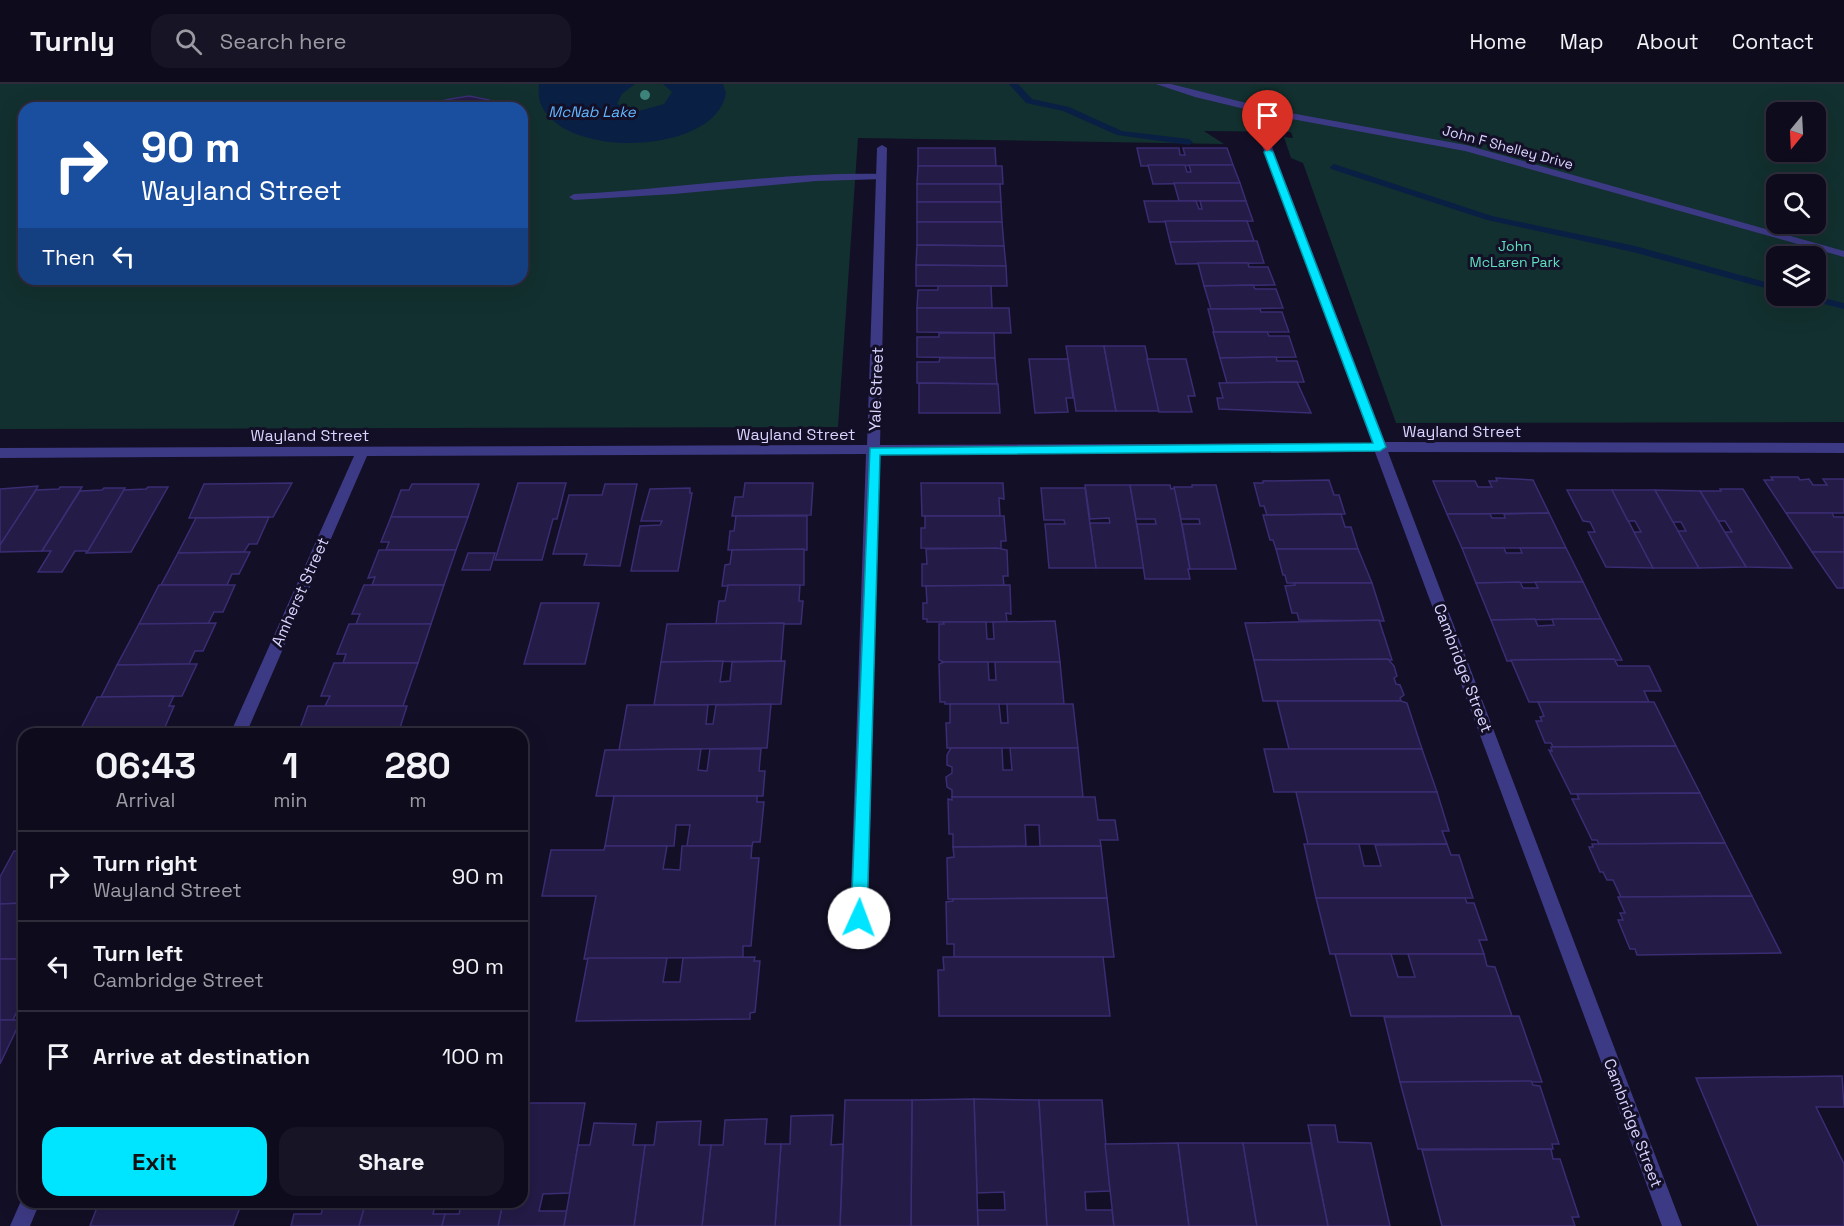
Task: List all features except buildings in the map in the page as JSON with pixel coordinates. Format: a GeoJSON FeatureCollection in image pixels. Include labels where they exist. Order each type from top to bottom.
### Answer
{"type":"FeatureCollection","features":[{"type":"Feature","properties":{"kind":"street","name":"John F Shelley Drive"},"geometry":{"type":"LineString","coordinates":[[1161,84],[1253,110],[1403,134],[1466,148],[1844,254]]}},
{"type":"Feature","properties":{"kind":"street","name":"Cambridge Street"},"geometry":{"type":"LineString","coordinates":[[1253,110],[1672,1226]]}},
{"type":"Feature","properties":{"kind":"street","name":"Yale Street"},"geometry":{"type":"LineString","coordinates":[[859,918],[882,148]]}},
{"type":"Feature","properties":{"kind":"street"},"geometry":{"type":"LineString","coordinates":[[574,197],[643,194],[770,181],[850,176],[881,177]]}},
{"type":"Feature","properties":{"kind":"street","name":"Wayland Street"},"geometry":{"type":"LineString","coordinates":[[0,453],[1380,447],[1844,448]]}},
{"type":"Feature","properties":{"kind":"street","name":"Amherst Street"},"geometry":{"type":"LineString","coordinates":[[241,728],[363,451]]}},
{"type":"Feature","properties":{"kind":"street"},"geometry":{"type":"LineString","coordinates":[[20,1226],[28,1208]]}},
{"type":"Feature","properties":{"kind":"green space","name":"John McLaren Park"},"geometry":{"type":"Polygon","coordinates":[[[0,84],[1844,84],[1844,422],[1396,423],[1303,163],[1291,158],[1284,137],[1293,138],[1291,132],[1204,131],[1224,144],[858,138],[838,427],[0,429],[0,84]]]}},
{"type":"Feature","properties":{"kind":"water","name":"McNab Lake"},"geometry":{"type":"Polygon","coordinates":[[[539,84],[635,84],[622,94],[617,104],[635,112],[664,104],[672,92],[663,84],[723,84],[726,93],[716,114],[696,129],[669,139],[638,143],[606,141],[577,134],[554,121],[540,102],[539,84]]]}},
{"type":"Feature","properties":{"kind":"waterway"},"geometry":{"type":"LineString","coordinates":[[1013,84],[1029,101],[1066,109],[1120,133],[1189,142]]}},
{"type":"Feature","properties":{"kind":"waterway"},"geometry":{"type":"LineString","coordinates":[[1334,167],[1490,218],[1635,249],[1766,285]]}},
{"type":"Feature","properties":{"kind":"waterway"},"geometry":{"type":"LineString","coordinates":[[1826,302],[1844,306]]}},
{"type":"Feature","properties":{"kind":"route"},"geometry":{"type":"LineString","coordinates":[[859,918],[874,450],[1380,447],[1268,152]]}}]}
